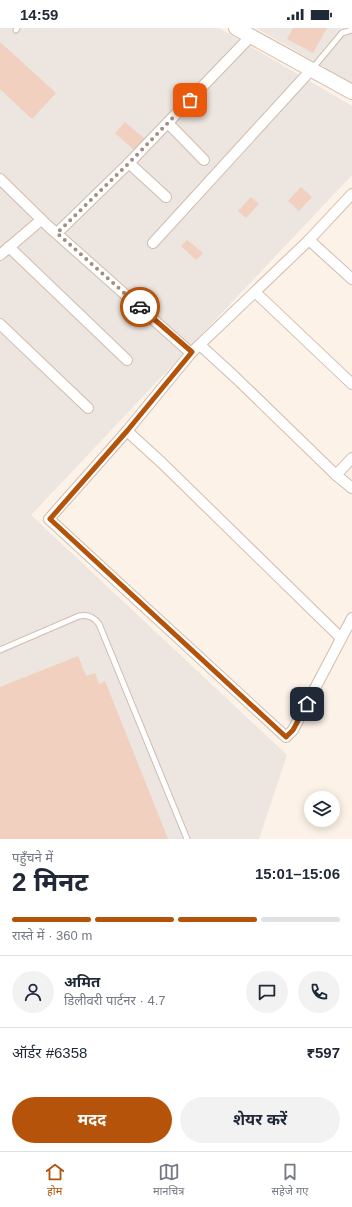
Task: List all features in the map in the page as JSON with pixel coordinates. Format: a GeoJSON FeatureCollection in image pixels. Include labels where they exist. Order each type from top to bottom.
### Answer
{"type":"FeatureCollection","features":[{"type":"Feature","properties":{"kind":"street"},"geometry":{"type":"LineString","coordinates":[[236,28],[352,92]]}},
{"type":"Feature","properties":{"kind":"street"},"geometry":{"type":"LineString","coordinates":[[57,233],[129,163],[251,36]]}},
{"type":"Feature","properties":{"kind":"street"},"geometry":{"type":"LineString","coordinates":[[153,243],[311,70]]}},
{"type":"Feature","properties":{"kind":"street"},"geometry":{"type":"LineString","coordinates":[[168,123],[204,160]]}},
{"type":"Feature","properties":{"kind":"street"},"geometry":{"type":"LineString","coordinates":[[129,163],[166,197]]}},
{"type":"Feature","properties":{"kind":"street"},"geometry":{"type":"LineString","coordinates":[[0,179],[41,220],[192,352]]}},
{"type":"Feature","properties":{"kind":"street"},"geometry":{"type":"LineString","coordinates":[[352,194],[309,240],[192,352],[127,431],[50,519],[286,737],[293,730],[352,618]]}},
{"type":"Feature","properties":{"kind":"street"},"geometry":{"type":"LineString","coordinates":[[0,255],[41,220]]}},
{"type":"Feature","properties":{"kind":"street"},"geometry":{"type":"LineString","coordinates":[[309,240],[352,279]]}},
{"type":"Feature","properties":{"kind":"street"},"geometry":{"type":"LineString","coordinates":[[9,247],[127,360]]}},
{"type":"Feature","properties":{"kind":"street"},"geometry":{"type":"LineString","coordinates":[[255,292],[352,384]]}},
{"type":"Feature","properties":{"kind":"street"},"geometry":{"type":"LineString","coordinates":[[0,324],[88,408]]}},
{"type":"Feature","properties":{"kind":"street"},"geometry":{"type":"LineString","coordinates":[[200,345],[336,475],[352,488]]}},
{"type":"Feature","properties":{"kind":"street"},"geometry":{"type":"LineString","coordinates":[[127,431],[162,463],[341,638]]}},
{"type":"Feature","properties":{"kind":"street"},"geometry":{"type":"LineString","coordinates":[[336,475],[352,458]]}},
{"type":"Feature","properties":{"kind":"lane"},"geometry":{"type":"LineString","coordinates":[[311,70],[342,33],[352,30]]}},
{"type":"Feature","properties":{"kind":"lane"},"geometry":{"type":"LineString","coordinates":[[0,650],[79,616],[89,616],[96,620],[99,624],[187,839]]}},
{"type":"Feature","properties":{"kind":"shaded area"},"geometry":{"type":"Polygon","coordinates":[[[0,28],[219,28],[352,106],[352,175],[31,515],[287,755],[259,839],[0,839],[0,28]]]}},
{"type":"Feature","properties":{"kind":"shaded area"},"geometry":{"type":"Polygon","coordinates":[[[256,28],[352,28],[352,83],[256,28]]]}},
{"type":"Feature","properties":{"kind":"building"},"geometry":{"type":"Polygon","coordinates":[[[293,28],[327,28],[313,53],[287,39],[293,28]]]}},
{"type":"Feature","properties":{"kind":"building"},"geometry":{"type":"Polygon","coordinates":[[[0,42],[56,93],[32,119],[0,89],[0,42]]]}},
{"type":"Feature","properties":{"kind":"building"},"geometry":{"type":"Polygon","coordinates":[[[125,122],[145,139],[134,150],[115,133],[125,122]]]}},
{"type":"Feature","properties":{"kind":"building"},"geometry":{"type":"Polygon","coordinates":[[[301,187],[312,197],[299,211],[288,201],[301,187]]]}},
{"type":"Feature","properties":{"kind":"building"},"geometry":{"type":"Polygon","coordinates":[[[251,197],[259,204],[246,218],[238,211],[251,197]]]}},
{"type":"Feature","properties":{"kind":"building"},"geometry":{"type":"Polygon","coordinates":[[[187,240],[203,253],[196,260],[181,246],[187,240]]]}},
{"type":"Feature","properties":{"kind":"building"},"geometry":{"type":"Polygon","coordinates":[[[78,656],[86,676],[95,673],[99,684],[105,681],[168,839],[0,839],[0,687],[78,656]]]}},
{"type":"Feature","properties":{"kind":"way so far"},"geometry":{"type":"LineString","coordinates":[[140,307],[57,233],[129,163],[190,100]]}},
{"type":"Feature","properties":{"kind":"route"},"geometry":{"type":"LineString","coordinates":[[140,307],[192,352],[127,431],[50,519],[286,737],[293,730],[307,704]]}}]}
